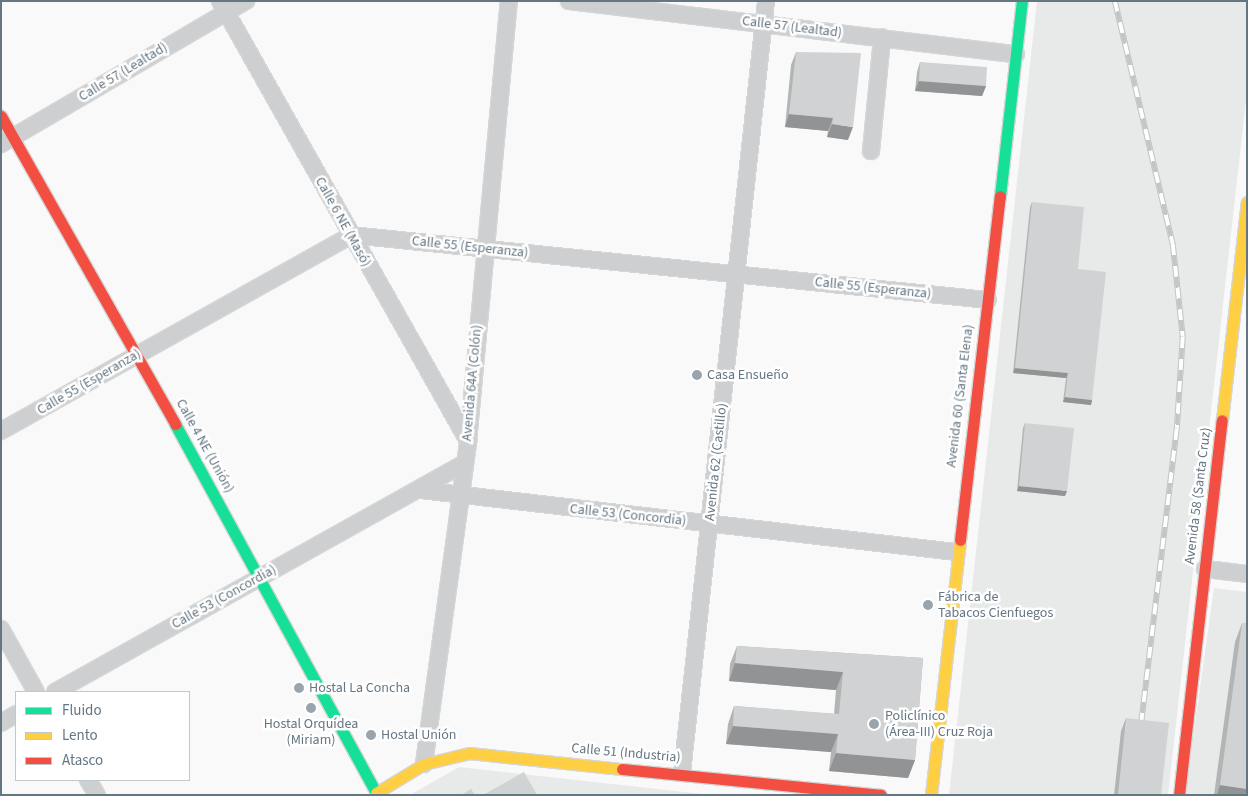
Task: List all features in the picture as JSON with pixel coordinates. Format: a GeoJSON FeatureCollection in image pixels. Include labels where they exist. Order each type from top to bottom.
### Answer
{"type":"FeatureCollection","features":[{"type":"Feature","properties":{"kind":"street","name":"Calle 57 (Lealtad)"},"geometry":{"type":"LineString","coordinates":[[7,141],[223,7],[246,1]]}},
{"type":"Feature","properties":{"kind":"street","name":"Avenida 64A (Colón)"},"geometry":{"type":"LineString","coordinates":[[424,764],[463,464],[468,441],[484,249],[509,1]]}},
{"type":"Feature","properties":{"kind":"street","name":"Calle 57 (Lealtad)"},"geometry":{"type":"LineString","coordinates":[[569,1],[1016,54]]}},
{"type":"Feature","properties":{"kind":"street","name":"Avenida 62 (Castillo)"},"geometry":{"type":"LineString","coordinates":[[682,773],[766,1]]}},
{"type":"Feature","properties":{"kind":"street","name":"Avenida 60 (Santa Elena)"},"geometry":{"type":"LineString","coordinates":[[931,795],[956,552],[988,300],[1022,1]]}},
{"type":"Feature","properties":{"kind":"street","name":"Calle 6 NE (Masó)"},"geometry":{"type":"LineString","coordinates":[[223,7],[468,441]]}},
{"type":"Feature","properties":{"kind":"street"},"geometry":{"type":"LineString","coordinates":[[871,151],[882,38]]}},
{"type":"Feature","properties":{"kind":"street","name":"Calle 4 NE (Unión)"},"geometry":{"type":"LineString","coordinates":[[1,116],[7,141],[136,354],[261,576],[376,795]]}},
{"type":"Feature","properties":{"kind":"street","name":"Avenida 58 (Santa Cruz)"},"geometry":{"type":"LineString","coordinates":[[1179,795],[1205,570],[1240,323],[1247,202]]}},
{"type":"Feature","properties":{"kind":"street","name":"Calle 55 (Esperanza)"},"geometry":{"type":"LineString","coordinates":[[1,432],[136,354],[350,235],[988,300]]}},
{"type":"Feature","properties":{"kind":"street","name":"Calle 53 (Concordia)"},"geometry":{"type":"LineString","coordinates":[[57,691],[261,576],[420,490],[463,464]]}},
{"type":"Feature","properties":{"kind":"street","name":"Calle 53 (Concordia)"},"geometry":{"type":"LineString","coordinates":[[420,490],[956,552]]}},
{"type":"Feature","properties":{"kind":"street"},"geometry":{"type":"LineString","coordinates":[[1205,570],[1247,574]]}},
{"type":"Feature","properties":{"kind":"street"},"geometry":{"type":"LineString","coordinates":[[1,629],[35,691]]}},
{"type":"Feature","properties":{"kind":"street"},"geometry":{"type":"LineString","coordinates":[[1,723],[15,715]]}},
{"type":"Feature","properties":{"kind":"street","name":"Calle 51 (Industria)"},"geometry":{"type":"LineString","coordinates":[[376,795],[424,764],[469,753],[682,773],[882,795]]}},
{"type":"Feature","properties":{"kind":"street"},"geometry":{"type":"LineString","coordinates":[[89,781],[97,795]]}},
{"type":"Feature","properties":{"kind":"shaded area"},"geometry":{"type":"Polygon","coordinates":[[[1037,1],[1247,1],[1247,91],[1168,795],[949,795],[1037,1]]]}},
{"type":"Feature","properties":{"kind":"shaded area"},"geometry":{"type":"Polygon","coordinates":[[[1214,588],[1247,592],[1247,795],[1185,795],[1214,588]]]}},
{"type":"Feature","properties":{"kind":"shaded area"},"geometry":{"type":"Polygon","coordinates":[[[459,767],[712,795],[410,795],[459,767]]]}},
{"type":"Feature","properties":{"kind":"building"},"geometry":{"type":"Polygon","coordinates":[[[796,52],[861,53],[853,127],[832,124],[833,118],[789,114],[796,52]]]}},
{"type":"Feature","properties":{"kind":"building"},"geometry":{"type":"Polygon","coordinates":[[[920,62],[987,67],[986,86],[919,81],[920,62]]]}},
{"type":"Feature","properties":{"kind":"building"},"geometry":{"type":"Polygon","coordinates":[[[1032,202],[1084,207],[1078,269],[1106,272],[1092,400],[1065,397],[1068,373],[1015,368],[1032,202]]]}},
{"type":"Feature","properties":{"kind":"building"},"geometry":{"type":"Polygon","coordinates":[[[1025,423],[1074,428],[1067,491],[1019,486],[1025,423]]]}},
{"type":"Feature","properties":{"kind":"building"},"geometry":{"type":"Polygon","coordinates":[[[1242,623],[1247,623],[1247,789],[1220,785],[1242,623]]]}},
{"type":"Feature","properties":{"kind":"building"},"geometry":{"type":"Polygon","coordinates":[[[737,646],[923,658],[915,760],[836,753],[838,734],[733,726],[734,706],[839,714],[843,672],[735,663],[737,646]]]}},
{"type":"Feature","properties":{"kind":"building"},"geometry":{"type":"Polygon","coordinates":[[[1126,718],[1169,723],[1161,795],[1118,795],[1126,718]]]}},
{"type":"Feature","properties":{"kind":"building"},"geometry":{"type":"Polygon","coordinates":[[[524,772],[537,795],[483,795],[524,772]]]}},
{"type":"Feature","properties":{"kind":"building"},"geometry":{"type":"Polygon","coordinates":[[[471,789],[475,795],[461,795],[471,789]]]}},
{"type":"Feature","properties":{"kind":"railway"},"geometry":{"type":"LineString","coordinates":[[1115,1],[1173,244],[1183,337],[1177,429],[1140,733]]}},
{"type":"Feature","properties":{"kind":"traffic: fast"},"geometry":{"type":"LineString","coordinates":[[1000,196],[1022,1]]}},
{"type":"Feature","properties":{"kind":"traffic: fast"},"geometry":{"type":"LineString","coordinates":[[175,424],[376,793]]}},
{"type":"Feature","properties":{"kind":"traffic: slow"},"geometry":{"type":"LineString","coordinates":[[1222,420],[1247,202]]}},
{"type":"Feature","properties":{"kind":"traffic: slow"},"geometry":{"type":"LineString","coordinates":[[931,795],[960,540]]}},
{"type":"Feature","properties":{"kind":"traffic: slow"},"geometry":{"type":"LineString","coordinates":[[376,793],[424,764],[469,753],[622,769]]}},
{"type":"Feature","properties":{"kind":"traffic: jam"},"geometry":{"type":"LineString","coordinates":[[1,116],[175,424]]}},
{"type":"Feature","properties":{"kind":"traffic: jam"},"geometry":{"type":"LineString","coordinates":[[960,540],[1000,196]]}},
{"type":"Feature","properties":{"kind":"traffic: jam"},"geometry":{"type":"LineString","coordinates":[[1179,795],[1222,420]]}},
{"type":"Feature","properties":{"kind":"traffic: jam"},"geometry":{"type":"LineString","coordinates":[[622,769],[881,795]]}},
{"type":"Feature","properties":{"kind":"place","name":"Casa Ensueño"},"geometry":{"type":"Point","coordinates":[697,375]}},
{"type":"Feature","properties":{"kind":"place","name":"Fábrica de Tabacos Cienfuegos"},"geometry":{"type":"Point","coordinates":[928,605]}},
{"type":"Feature","properties":{"kind":"place","name":"Hostal La Concha"},"geometry":{"type":"Point","coordinates":[299,688]}},
{"type":"Feature","properties":{"kind":"place","name":"Hostal Orquídea (Miriam)"},"geometry":{"type":"Point","coordinates":[311,708]}},
{"type":"Feature","properties":{"kind":"place","name":"Policlínico (Área-III) Cruz Roja"},"geometry":{"type":"Point","coordinates":[874,724]}},
{"type":"Feature","properties":{"kind":"place","name":"Hostal Unión"},"geometry":{"type":"Point","coordinates":[371,735]}}]}
